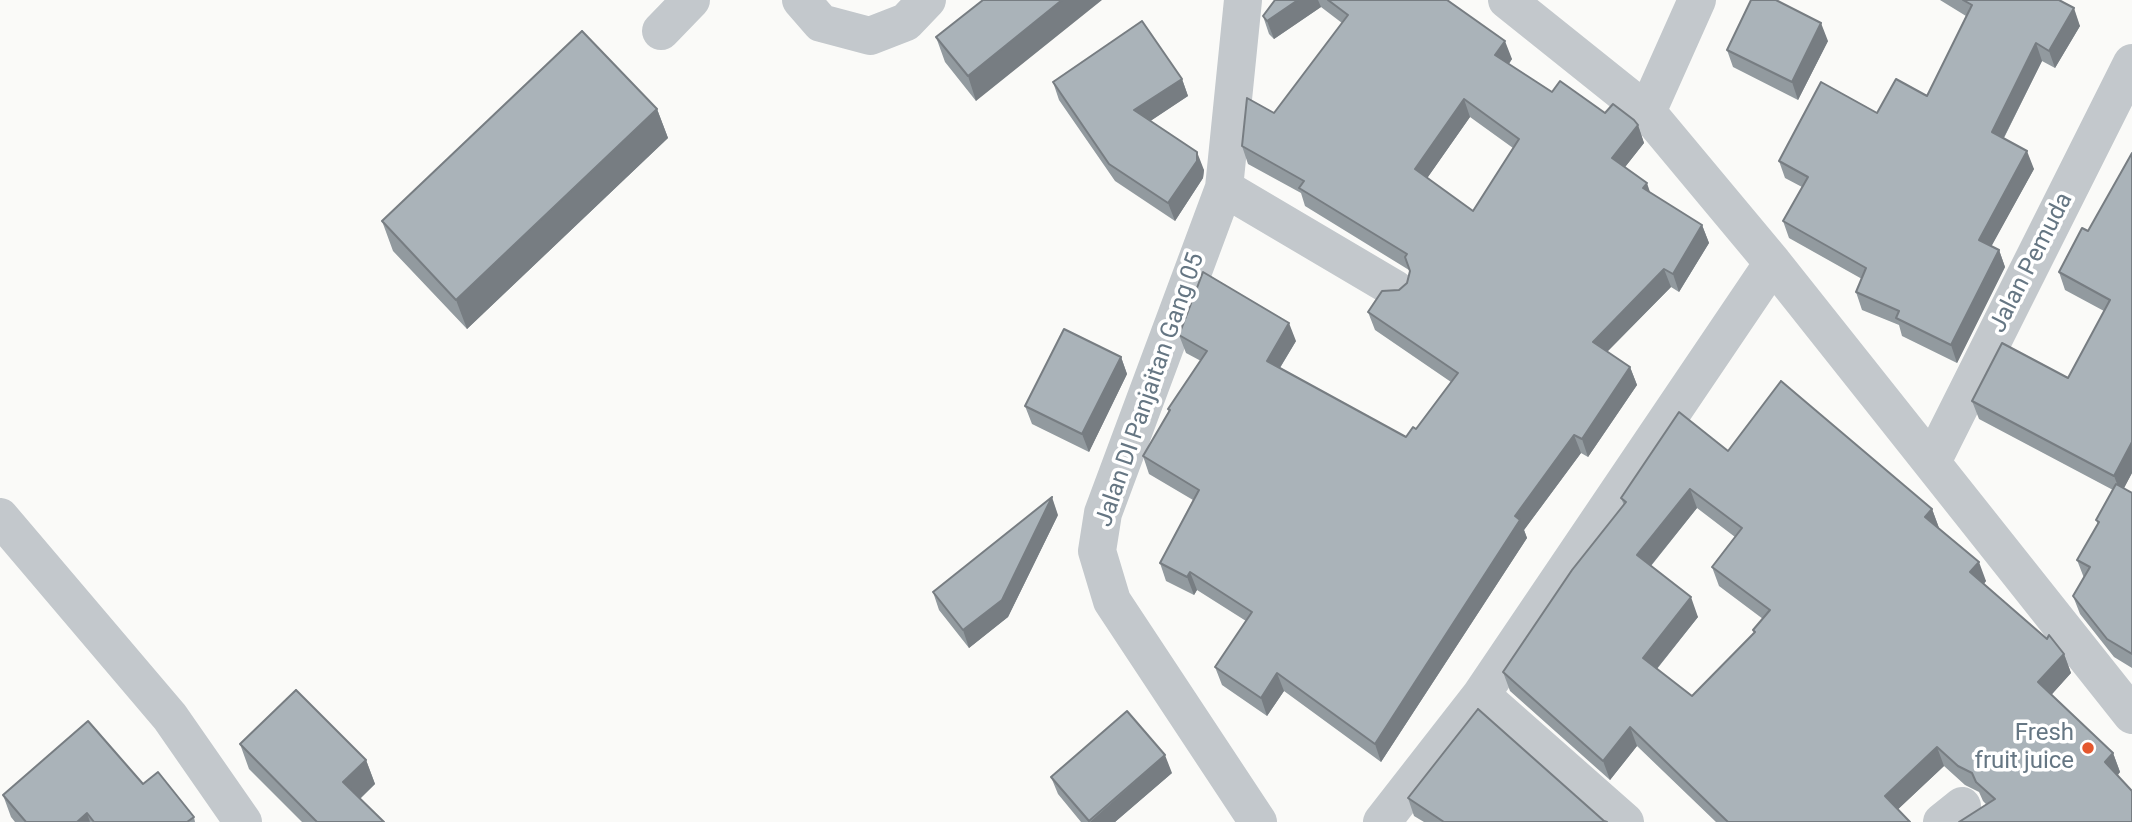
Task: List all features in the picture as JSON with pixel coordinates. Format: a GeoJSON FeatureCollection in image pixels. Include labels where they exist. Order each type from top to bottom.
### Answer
{"type":"FeatureCollection","features":[{"type":"Feature","properties":{"kind":"street"},"geometry":{"type":"LineString","coordinates":[[661,30],[691,0]]}},
{"type":"Feature","properties":{"kind":"street"},"geometry":{"type":"LineString","coordinates":[[801,0],[821,23],[870,36],[906,22],[928,0]]}},
{"type":"Feature","properties":{"kind":"street","name":"Jalan DI Panjaitan Gang 05"},"geometry":{"type":"LineString","coordinates":[[1243,0],[1224,188],[1103,513],[1097,551],[1112,601],[1258,822]]}},
{"type":"Feature","properties":{"kind":"street"},"geometry":{"type":"LineString","coordinates":[[1507,0],[1647,112],[1773,263],[2132,715]]}},
{"type":"Feature","properties":{"kind":"street"},"geometry":{"type":"LineString","coordinates":[[1647,112],[1697,0]]}},
{"type":"Feature","properties":{"kind":"street","name":"Jalan Pemuda"},"geometry":{"type":"LineString","coordinates":[[1932,462],[2132,63]]}},
{"type":"Feature","properties":{"kind":"street"},"geometry":{"type":"LineString","coordinates":[[1224,188],[1395,289]]}},
{"type":"Feature","properties":{"kind":"street"},"geometry":{"type":"LineString","coordinates":[[1382,822],[1481,695],[1773,263]]}},
{"type":"Feature","properties":{"kind":"street"},"geometry":{"type":"LineString","coordinates":[[0,517],[170,717],[243,822]]}},
{"type":"Feature","properties":{"kind":"street"},"geometry":{"type":"LineString","coordinates":[[1481,695],[1625,822]]}},
{"type":"Feature","properties":{"kind":"building"},"geometry":{"type":"Polygon","coordinates":[[[983,0],[1062,0],[968,76],[936,37],[983,0]]]}},
{"type":"Feature","properties":{"kind":"building"},"geometry":{"type":"Polygon","coordinates":[[[1275,0],[1298,0],[1267,21],[1263,16],[1275,0]]]}},
{"type":"Feature","properties":{"kind":"building"},"geometry":{"type":"Polygon","coordinates":[[[1328,0],[1447,0],[1505,41],[1495,55],[1552,92],[1560,81],[1605,113],[1613,104],[1634,120],[1638,125],[1612,158],[1647,183],[1643,188],[1702,225],[1673,274],[1664,269],[1593,342],[1630,367],[1582,439],[1574,435],[1515,516],[1520,520],[1375,744],[1277,673],[1261,698],[1215,667],[1252,612],[1190,572],[1187,577],[1160,563],[1199,490],[1143,456],[1170,410],[1168,409],[1207,351],[1179,335],[1203,272],[1289,323],[1267,361],[1406,437],[1413,427],[1416,429],[1458,373],[1368,312],[1382,291],[1399,290],[1407,283],[1410,271],[1405,257],[1407,254],[1299,188],[1304,181],[1242,146],[1247,98],[1274,113],[1348,15],[1328,0]],[[1464,99],[1415,169],[1473,211],[1519,139],[1464,99]]]}},
{"type":"Feature","properties":{"kind":"building"},"geometry":{"type":"Polygon","coordinates":[[[1751,0],[1776,0],[1821,23],[1792,82],[1727,50],[1751,0]]]}},
{"type":"Feature","properties":{"kind":"building"},"geometry":{"type":"Polygon","coordinates":[[[1963,0],[2059,0],[2074,8],[2049,51],[2036,43],[1992,132],[2027,151],[1979,240],[1999,250],[1951,345],[1896,318],[1899,311],[1856,292],[1866,268],[1783,221],[1808,177],[1779,161],[1821,82],[1877,113],[1896,79],[1927,96],[1972,5],[1963,0]]]}},
{"type":"Feature","properties":{"kind":"building"},"geometry":{"type":"Polygon","coordinates":[[[1142,21],[1182,79],[1134,110],[1197,152],[1197,161],[1168,203],[1109,164],[1053,82],[1142,21]]]}},
{"type":"Feature","properties":{"kind":"building"},"geometry":{"type":"Polygon","coordinates":[[[582,31],[657,109],[456,300],[382,221],[582,31]]]}},
{"type":"Feature","properties":{"kind":"building"},"geometry":{"type":"Polygon","coordinates":[[[2132,153],[2132,442],[2114,476],[1972,401],[2002,343],[2068,378],[2110,300],[2059,272],[2082,228],[2088,231],[2132,153]]]}},
{"type":"Feature","properties":{"kind":"building"},"geometry":{"type":"Polygon","coordinates":[[[1064,329],[1121,357],[1082,434],[1025,406],[1064,329]]]}},
{"type":"Feature","properties":{"kind":"building"},"geometry":{"type":"Polygon","coordinates":[[[1781,381],[1932,509],[1925,517],[1979,562],[1970,572],[2047,639],[2049,635],[2064,654],[2038,682],[2113,753],[2105,762],[2132,791],[2132,822],[1959,822],[1995,799],[1976,782],[1972,773],[1958,766],[1937,747],[1885,796],[1910,822],[1728,822],[1630,727],[1603,761],[1503,672],[1572,570],[1626,502],[1621,498],[1679,412],[1728,451],[1781,381]],[[1690,489],[1637,555],[1691,597],[1643,658],[1692,696],[1755,632],[1753,630],[1770,610],[1712,567],[1742,528],[1690,489]]]}},
{"type":"Feature","properties":{"kind":"building"},"geometry":{"type":"Polygon","coordinates":[[[2116,484],[2132,493],[2132,654],[2107,639],[2073,596],[2090,567],[2077,560],[2099,522],[2096,520],[2116,484]]]}},
{"type":"Feature","properties":{"kind":"building"},"geometry":{"type":"Polygon","coordinates":[[[1052,497],[1002,600],[963,630],[933,592],[1052,497]]]}},
{"type":"Feature","properties":{"kind":"building"},"geometry":{"type":"Polygon","coordinates":[[[296,690],[366,760],[343,782],[384,822],[317,822],[240,744],[296,690]]]}},
{"type":"Feature","properties":{"kind":"building"},"geometry":{"type":"Polygon","coordinates":[[[1478,709],[1607,822],[1444,822],[1408,798],[1478,709]]]}},
{"type":"Feature","properties":{"kind":"building"},"geometry":{"type":"Polygon","coordinates":[[[1127,711],[1165,755],[1089,821],[1051,777],[1127,711]]]}},
{"type":"Feature","properties":{"kind":"building"},"geometry":{"type":"Polygon","coordinates":[[[88,721],[143,784],[158,772],[194,817],[187,822],[94,822],[87,813],[77,822],[26,822],[3,795],[88,721]]]}},
{"type":"Feature","properties":{"kind":"place","name":"Fresh fruit juice"},"geometry":{"type":"Point","coordinates":[2088,748]}}]}
